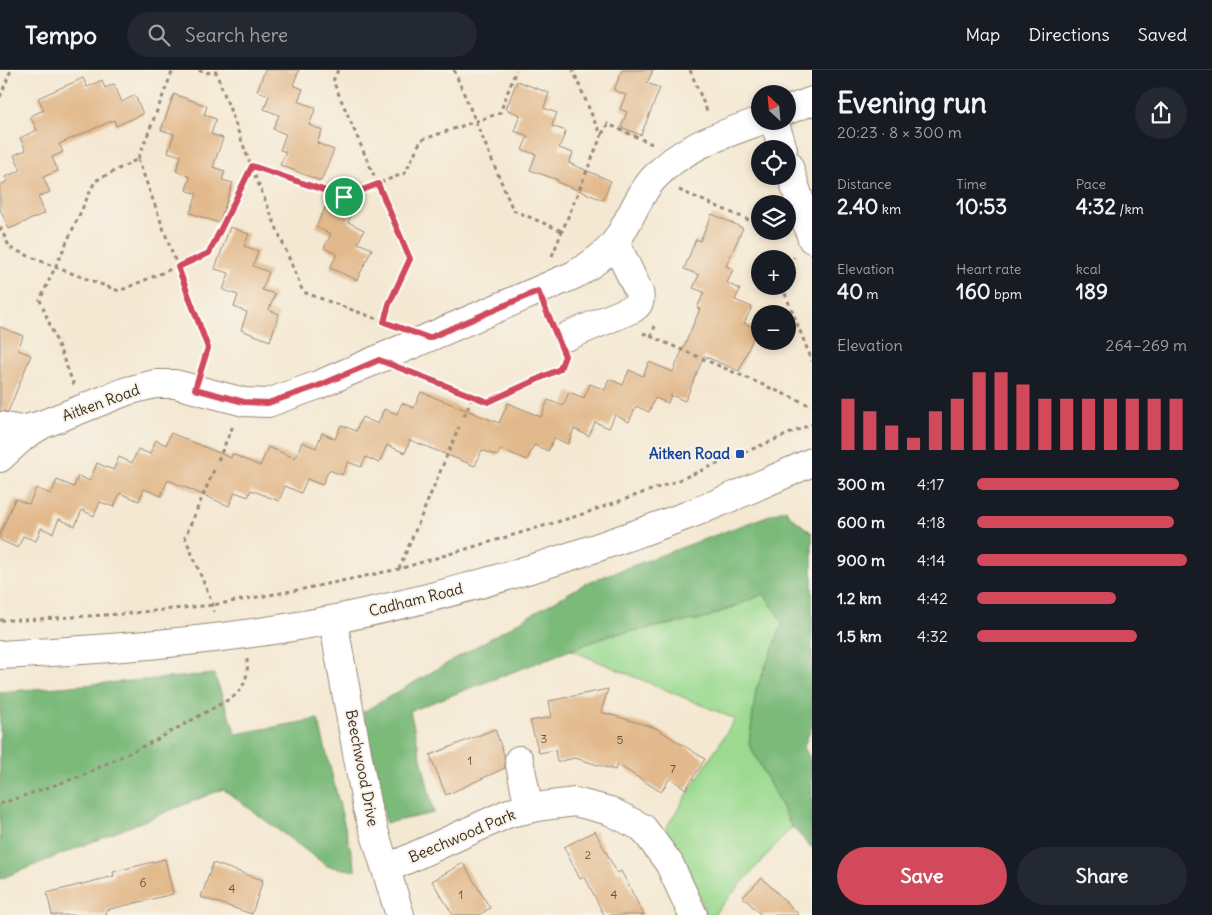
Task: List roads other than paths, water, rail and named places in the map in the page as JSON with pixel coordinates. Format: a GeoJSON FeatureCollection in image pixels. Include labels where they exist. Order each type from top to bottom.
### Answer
{"type":"FeatureCollection","features":[{"type":"Feature","properties":{"kind":"street"},"geometry":{"type":"LineString","coordinates":[[796,107],[812,102]]}},
{"type":"Feature","properties":{"kind":"street","name":"Aitken Road"},"geometry":{"type":"LineString","coordinates":[[0,426],[20,430],[41,425],[127,391],[155,384],[176,384],[244,402],[268,403],[318,386],[538,291],[588,267],[615,242],[641,195],[653,180],[679,156],[699,144],[751,124]]}},
{"type":"Feature","properties":{"kind":"street"},"geometry":{"type":"LineString","coordinates":[[795,185],[812,239]]}},
{"type":"Feature","properties":{"kind":"street"},"geometry":{"type":"LineString","coordinates":[[567,346],[639,304],[641,299],[640,292],[615,242]]}},
{"type":"Feature","properties":{"kind":"street","name":"Aitken Road"},"geometry":{"type":"LineString","coordinates":[[0,458],[24,436],[41,425]]}},
{"type":"Feature","properties":{"kind":"street","name":"Cadham Road"},"geometry":{"type":"LineString","coordinates":[[0,656],[100,650],[244,634],[334,620],[384,609],[574,556],[690,514],[812,462]]}},
{"type":"Feature","properties":{"kind":"street","name":"Beechwood Drive"},"geometry":{"type":"LineString","coordinates":[[334,620],[367,808],[400,915]]}},
{"type":"Feature","properties":{"kind":"street"},"geometry":{"type":"LineString","coordinates":[[519,760],[530,808]]}},
{"type":"Feature","properties":{"kind":"street","name":"Beechwood Park"},"geometry":{"type":"LineString","coordinates":[[386,869],[509,813],[575,802],[610,811],[643,828],[670,863],[692,915]]}},
{"type":"Feature","properties":{"kind":"place","name":"Aitken Road"},"geometry":{"type":"Point","coordinates":[740,454]}}]}
